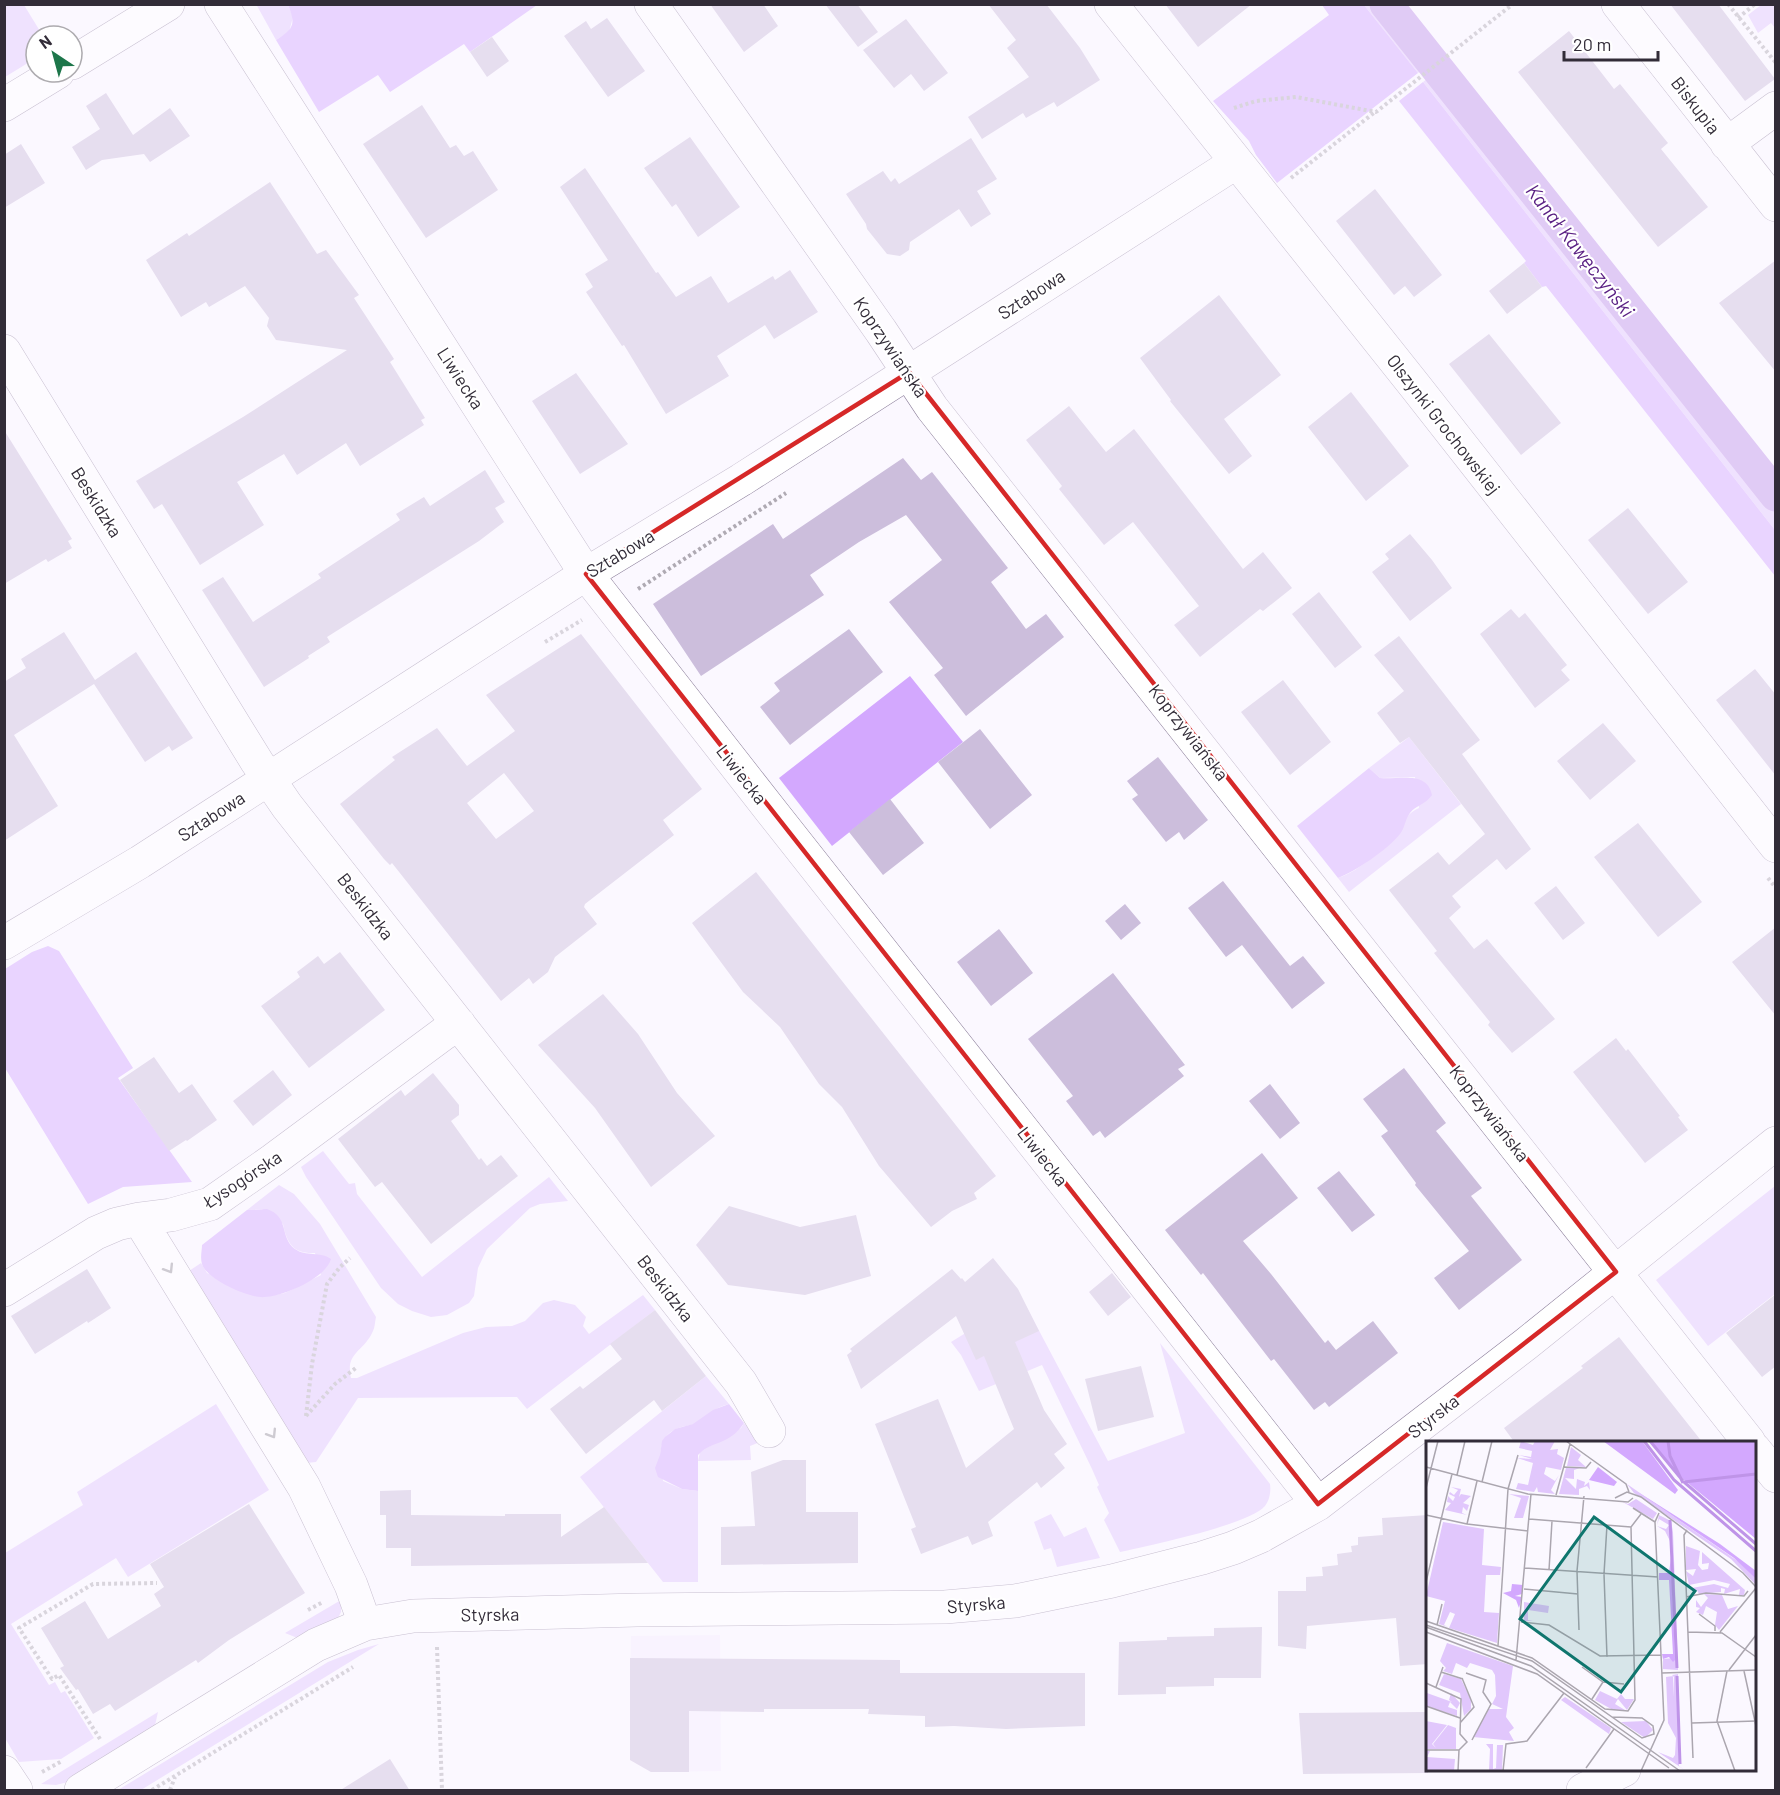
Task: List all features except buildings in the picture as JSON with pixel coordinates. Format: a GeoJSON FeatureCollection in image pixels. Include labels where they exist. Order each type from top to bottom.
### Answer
{"type":"FeatureCollection","features":[{"type":"Feature","properties":{"kind":"street"},"geometry":{"type":"LineString","coordinates":[[84,56],[168,4]]}},
{"type":"Feature","properties":{"kind":"street","name":"Liwiecka"},"geometry":{"type":"LineString","coordinates":[[221,4],[586,574],[1318,1504]]}},
{"type":"Feature","properties":{"kind":"street","name":"Koprzywiańska"},"geometry":{"type":"LineString","coordinates":[[651,4],[947,426],[1747,1441]]}},
{"type":"Feature","properties":{"kind":"street","name":"Olszynki Grochowskiej"},"geometry":{"type":"LineString","coordinates":[[1111,4],[1235,163],[1415,386],[1768,858]]}},
{"type":"Feature","properties":{"kind":"street","name":"Biskupia"},"geometry":{"type":"LineString","coordinates":[[1618,4],[1776,205]]}},
{"type":"Feature","properties":{"kind":"street"},"geometry":{"type":"LineString","coordinates":[[4,105],[38,84]]}},
{"type":"Feature","properties":{"kind":"street"},"geometry":{"type":"LineString","coordinates":[[1727,144],[1776,108]]}},
{"type":"Feature","properties":{"kind":"street","name":"Sztabowa"},"geometry":{"type":"LineString","coordinates":[[4,943],[140,862],[586,574],[741,480],[1235,163]]}},
{"type":"Feature","properties":{"kind":"street","name":"Beskidzka"},"geometry":{"type":"LineString","coordinates":[[4,351],[269,780],[741,1383],[769,1431]]}},
{"type":"Feature","properties":{"kind":"street","name":"Łysogórska"},"geometry":{"type":"LineString","coordinates":[[4,1290],[96,1233],[117,1224],[171,1215],[210,1204],[459,1024]]}},
{"type":"Feature","properties":{"kind":"street","name":"Styrska"},"geometry":{"type":"LineString","coordinates":[[81,1791],[316,1645],[365,1624],[413,1616],[637,1610],[945,1607],[992,1604],[1112,1581],[1223,1551],[1261,1536],[1318,1504],[1447,1406],[1776,1143]]}},
{"type":"Feature","properties":{"kind":"street"},"geometry":{"type":"LineString","coordinates":[[139,1219],[304,1487],[351,1585],[365,1624]]}},
{"type":"Feature","properties":{"kind":"street"},"geometry":{"type":"LineString","coordinates":[[1756,1450],[1776,1476]]}},
{"type":"Feature","properties":{"kind":"street"},"geometry":{"type":"LineString","coordinates":[[1583,1791],[1622,1771]]}},
{"type":"Feature","properties":{"kind":"street"},"geometry":{"type":"LineString","coordinates":[[4,1772],[16,1791]]}},
{"type":"Feature","properties":{"kind":"path"},"geometry":{"type":"LineString","coordinates":[[1287,181],[1513,4]]}},
{"type":"Feature","properties":{"kind":"path"},"geometry":{"type":"LineString","coordinates":[[1728,4],[1776,63]]}},
{"type":"Feature","properties":{"kind":"path"},"geometry":{"type":"LineString","coordinates":[[1738,18],[1755,4]]}},
{"type":"Feature","properties":{"kind":"path"},"geometry":{"type":"LineString","coordinates":[[1233,109],[1256,101],[1296,97],[1376,112]]}},
{"type":"Feature","properties":{"kind":"path"},"geometry":{"type":"LineString","coordinates":[[1768,858],[1776,888]]}},
{"type":"Feature","properties":{"kind":"path"},"geometry":{"type":"LineString","coordinates":[[306,1416],[312,1364],[327,1284],[350,1258]]}},
{"type":"Feature","properties":{"kind":"path"},"geometry":{"type":"LineString","coordinates":[[284,1452],[306,1416],[335,1384],[357,1367]]}},
{"type":"Feature","properties":{"kind":"path"},"geometry":{"type":"LineString","coordinates":[[100,1739],[59,1675],[52,1679],[19,1628],[93,1584],[157,1583]]}},
{"type":"Feature","properties":{"kind":"path"},"geometry":{"type":"LineString","coordinates":[[437,1646],[442,1791]]}},
{"type":"Feature","properties":{"kind":"path"},"geometry":{"type":"LineString","coordinates":[[152,1791],[359,1663]]}},
{"type":"Feature","properties":{"kind":"path"},"geometry":{"type":"LineString","coordinates":[[170,1791],[176,1776]]}},
{"type":"Feature","properties":{"kind":"highlighted area"},"geometry":{"type":"Polygon","coordinates":[[[909,372],[1616,1272],[1318,1504],[586,574],[909,372]]]}},
{"type":"Feature","properties":{"kind":"shaded area"},"geometry":{"type":"Polygon","coordinates":[[[5,4],[24,5],[36,24],[24,24],[24,65],[5,77],[5,4]]]}},
{"type":"Feature","properties":{"kind":"shaded area"},"geometry":{"type":"Polygon","coordinates":[[[256,4],[288,5],[293,17],[289,32],[276,40],[256,4]]]}},
{"type":"Feature","properties":{"kind":"shaded area"},"geometry":{"type":"Polygon","coordinates":[[[288,5],[537,5],[470,52],[464,44],[390,92],[378,75],[319,112],[276,40],[287,33],[292,26],[288,5]]]}},
{"type":"Feature","properties":{"kind":"shaded area"},"geometry":{"type":"Polygon","coordinates":[[[1322,5],[1364,5],[1418,73],[1277,183],[1256,155],[1249,141],[1213,101],[1329,15],[1322,5]]]}},
{"type":"Feature","properties":{"kind":"shaded area"},"geometry":{"type":"Polygon","coordinates":[[[1364,5],[1405,5],[1443,53],[1418,73],[1364,5]]]}},
{"type":"Feature","properties":{"kind":"shaded area"},"geometry":{"type":"Polygon","coordinates":[[[1761,5],[1775,5],[1775,28],[1771,23],[1758,33],[1748,15],[1761,5]]]}},
{"type":"Feature","properties":{"kind":"shaded area"},"geometry":{"type":"Polygon","coordinates":[[[1450,61],[1588,241],[1775,472],[1775,530],[1423,82],[1450,61]]]}},
{"type":"Feature","properties":{"kind":"shaded area"},"geometry":{"type":"Polygon","coordinates":[[[1423,82],[1775,530],[1775,576],[1546,286],[1542,287],[1524,263],[1526,261],[1399,101],[1423,82]]]}},
{"type":"Feature","properties":{"kind":"shaded area"},"geometry":{"type":"Polygon","coordinates":[[[910,676],[963,742],[832,846],[779,778],[910,676]]]}},
{"type":"Feature","properties":{"kind":"shaded area"},"geometry":{"type":"Polygon","coordinates":[[[1409,737],[1461,804],[1349,892],[1338,878],[1356,870],[1370,858],[1409,815],[1419,808],[1415,777],[1380,778],[1369,768],[1409,737]]]}},
{"type":"Feature","properties":{"kind":"shaded area"},"geometry":{"type":"Polygon","coordinates":[[[1369,768],[1380,778],[1418,779],[1429,787],[1432,795],[1410,813],[1402,832],[1387,847],[1362,865],[1338,878],[1297,826],[1369,768]]]}},
{"type":"Feature","properties":{"kind":"shaded area"},"geometry":{"type":"Polygon","coordinates":[[[48,946],[59,951],[133,1068],[118,1078],[192,1182],[123,1187],[88,1204],[5,1068],[5,969],[32,952],[48,946]]]}},
{"type":"Feature","properties":{"kind":"shaded area"},"geometry":{"type":"Polygon","coordinates":[[[323,1151],[349,1184],[355,1183],[357,1194],[422,1277],[549,1177],[568,1201],[540,1204],[530,1208],[487,1249],[478,1268],[474,1296],[469,1303],[447,1315],[431,1317],[398,1304],[381,1288],[306,1177],[301,1167],[323,1151]]]}},
{"type":"Feature","properties":{"kind":"shaded area"},"geometry":{"type":"Polygon","coordinates":[[[279,1185],[294,1194],[320,1224],[376,1317],[374,1329],[369,1338],[353,1357],[350,1369],[351,1378],[357,1378],[463,1333],[486,1327],[512,1326],[525,1321],[543,1303],[554,1300],[575,1305],[586,1317],[583,1326],[589,1334],[643,1295],[655,1310],[527,1409],[517,1397],[358,1398],[316,1462],[306,1463],[189,1271],[201,1263],[207,1273],[264,1297],[285,1293],[321,1275],[315,1253],[297,1250],[289,1242],[283,1224],[262,1209],[247,1210],[279,1185]]]}},
{"type":"Feature","properties":{"kind":"shaded area"},"geometry":{"type":"Polygon","coordinates":[[[1775,1186],[1775,1294],[1708,1346],[1656,1280],[1775,1186]]]}},
{"type":"Feature","properties":{"kind":"shaded area"},"geometry":{"type":"Polygon","coordinates":[[[267,1209],[279,1217],[287,1239],[295,1249],[331,1259],[321,1273],[303,1285],[273,1296],[258,1297],[229,1287],[211,1276],[202,1264],[202,1245],[247,1210],[267,1209]]]}},
{"type":"Feature","properties":{"kind":"shaded area"},"geometry":{"type":"Polygon","coordinates":[[[1026,1306],[1108,1461],[1185,1433],[1160,1343],[1270,1484],[1270,1495],[1265,1506],[1255,1513],[1219,1527],[1120,1552],[1104,1520],[1109,1513],[1097,1487],[1099,1485],[1042,1365],[979,1391],[961,1355],[951,1342],[1026,1306]]]}},
{"type":"Feature","properties":{"kind":"shaded area"},"geometry":{"type":"Polygon","coordinates":[[[706,1376],[729,1404],[716,1409],[697,1423],[668,1434],[661,1452],[663,1481],[682,1489],[698,1491],[698,1582],[663,1582],[580,1477],[706,1376]]]}},
{"type":"Feature","properties":{"kind":"shaded area"},"geometry":{"type":"Polygon","coordinates":[[[216,1404],[269,1490],[128,1577],[116,1558],[11,1624],[49,1685],[55,1682],[61,1693],[65,1691],[94,1738],[61,1759],[19,1762],[5,1738],[5,1553],[83,1505],[77,1492],[216,1404]]]}},
{"type":"Feature","properties":{"kind":"shaded area"},"geometry":{"type":"Polygon","coordinates":[[[729,1404],[744,1423],[732,1436],[703,1450],[698,1455],[698,1491],[682,1489],[658,1477],[655,1468],[665,1437],[675,1429],[693,1424],[713,1410],[729,1404]]]}},
{"type":"Feature","properties":{"kind":"shaded area"},"geometry":{"type":"Polygon","coordinates":[[[744,1423],[760,1442],[750,1446],[751,1460],[698,1461],[700,1452],[741,1428],[744,1423]]]}},
{"type":"Feature","properties":{"kind":"shaded area"},"geometry":{"type":"Polygon","coordinates":[[[1051,1514],[1064,1537],[1086,1527],[1100,1558],[1057,1567],[1051,1548],[1044,1550],[1034,1522],[1051,1514]]]}},
{"type":"Feature","properties":{"kind":"shaded area"},"geometry":{"type":"Polygon","coordinates":[[[341,1600],[341,1612],[338,1618],[305,1641],[285,1633],[341,1600]]]}},
{"type":"Feature","properties":{"kind":"shaded area"},"geometry":{"type":"Polygon","coordinates":[[[720,1635],[721,1771],[651,1772],[630,1760],[631,1636],[720,1635]]]}},
{"type":"Feature","properties":{"kind":"shaded area"},"geometry":{"type":"Polygon","coordinates":[[[379,1644],[141,1790],[118,1790],[328,1662],[379,1644]]]}},
{"type":"Feature","properties":{"kind":"shaded area"},"geometry":{"type":"Polygon","coordinates":[[[158,1712],[154,1730],[68,1782],[56,1785],[41,1784],[158,1712]]]}},
{"type":"Feature","properties":{"kind":"waterway","name":"Kanał Kawęczyński"},"geometry":{"type":"LineString","coordinates":[[1386,4],[1776,495]]}}]}
